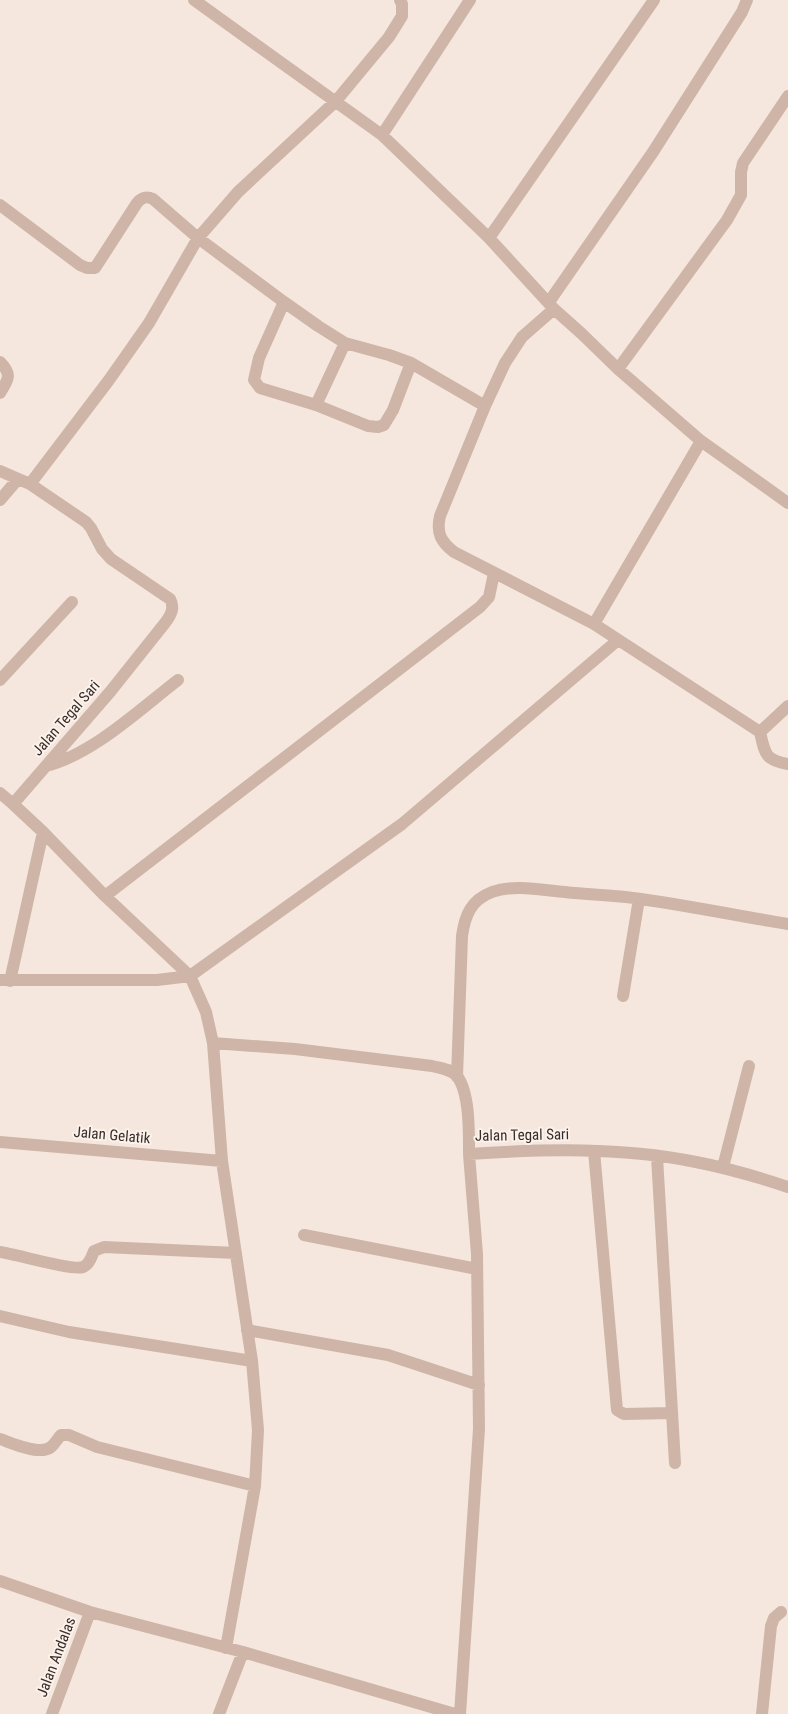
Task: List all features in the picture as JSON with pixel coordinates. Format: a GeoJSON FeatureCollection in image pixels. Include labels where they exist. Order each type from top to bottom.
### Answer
{"type":"FeatureCollection","features":[{"type":"Feature","properties":{"kind":"street"},"geometry":{"type":"LineString","coordinates":[[194,0],[382,136],[489,238],[551,305],[618,369],[701,441],[788,503]]}},
{"type":"Feature","properties":{"kind":"street"},"geometry":{"type":"LineString","coordinates":[[0,500],[24,481],[109,380],[143,331],[198,238],[238,192],[336,101],[390,37],[402,16],[400,0]]}},
{"type":"Feature","properties":{"kind":"street"},"geometry":{"type":"LineString","coordinates":[[382,136],[470,0]]}},
{"type":"Feature","properties":{"kind":"street"},"geometry":{"type":"LineString","coordinates":[[489,238],[654,0]]}},
{"type":"Feature","properties":{"kind":"street"},"geometry":{"type":"LineString","coordinates":[[747,0],[742,12],[653,152],[551,305],[513,350],[485,406],[438,526],[439,534],[446,546],[454,552],[594,624],[760,732],[764,751],[768,757],[775,762],[788,764]]}},
{"type":"Feature","properties":{"kind":"street"},"geometry":{"type":"LineString","coordinates":[[618,369],[727,220],[741,195],[743,163],[788,96]]}},
{"type":"Feature","properties":{"kind":"street"},"geometry":{"type":"LineString","coordinates":[[0,205],[71,259],[87,268],[95,268],[137,203],[142,198],[154,199],[198,238],[284,302],[345,343],[411,363],[485,406]]}},
{"type":"Feature","properties":{"kind":"street"},"geometry":{"type":"LineString","coordinates":[[284,302],[259,358],[254,380],[260,388],[316,405],[354,421],[378,427],[384,425],[393,410],[411,363]]}},
{"type":"Feature","properties":{"kind":"street"},"geometry":{"type":"LineString","coordinates":[[316,405],[345,343]]}},
{"type":"Feature","properties":{"kind":"street"},"geometry":{"type":"LineString","coordinates":[[0,362],[7,369],[8,375],[7,382],[0,393]]}},
{"type":"Feature","properties":{"kind":"street"},"geometry":{"type":"LineString","coordinates":[[594,624],[701,441]]}},
{"type":"Feature","properties":{"kind":"street"},"geometry":{"type":"LineString","coordinates":[[0,470],[24,481]]}},
{"type":"Feature","properties":{"kind":"street","name":"Jalan Tegal Sari"},"geometry":{"type":"LineString","coordinates":[[13,804],[110,692],[171,615],[173,608],[170,599],[111,558],[102,549],[86,522],[24,481]]}},
{"type":"Feature","properties":{"kind":"street"},"geometry":{"type":"LineString","coordinates":[[105,896],[480,607],[488,597],[494,573]]}},
{"type":"Feature","properties":{"kind":"street"},"geometry":{"type":"LineString","coordinates":[[0,680],[72,602]]}},
{"type":"Feature","properties":{"kind":"street"},"geometry":{"type":"LineString","coordinates":[[43,832],[5,980],[157,980],[190,976],[402,824],[618,640]]}},
{"type":"Feature","properties":{"kind":"street"},"geometry":{"type":"LineString","coordinates":[[46,766],[67,760],[98,742],[178,680]]}},
{"type":"Feature","properties":{"kind":"street"},"geometry":{"type":"LineString","coordinates":[[760,732],[788,706]]}},
{"type":"Feature","properties":{"kind":"street"},"geometry":{"type":"LineString","coordinates":[[0,793],[43,832],[105,896],[190,976],[206,1012],[213,1043],[222,1161],[252,1361],[258,1430],[255,1486],[226,1648]]}},
{"type":"Feature","properties":{"kind":"street"},"geometry":{"type":"LineString","coordinates":[[457,1077],[462,936],[466,915],[476,903],[493,892],[520,889],[639,899],[788,924]]}},
{"type":"Feature","properties":{"kind":"street"},"geometry":{"type":"LineString","coordinates":[[623,996],[639,899]]}},
{"type":"Feature","properties":{"kind":"street"},"geometry":{"type":"LineString","coordinates":[[213,1043],[295,1049],[432,1066],[451,1072],[457,1077]]}},
{"type":"Feature","properties":{"kind":"street"},"geometry":{"type":"LineString","coordinates":[[723,1167],[749,1066]]}},
{"type":"Feature","properties":{"kind":"street","name":"Jalan Tegal Sari"},"geometry":{"type":"LineString","coordinates":[[457,1077],[464,1091],[466,1102],[469,1154],[561,1150],[657,1156],[723,1167],[788,1187]]}},
{"type":"Feature","properties":{"kind":"street","name":"Jalan Gelatik"},"geometry":{"type":"LineString","coordinates":[[0,1142],[222,1161]]}},
{"type":"Feature","properties":{"kind":"street"},"geometry":{"type":"LineString","coordinates":[[594,1151],[617,1410],[624,1414],[672,1412]]}},
{"type":"Feature","properties":{"kind":"street"},"geometry":{"type":"LineString","coordinates":[[460,1714],[480,1429],[477,1269],[469,1154]]}},
{"type":"Feature","properties":{"kind":"street"},"geometry":{"type":"LineString","coordinates":[[657,1156],[675,1463]]}},
{"type":"Feature","properties":{"kind":"street"},"geometry":{"type":"LineString","coordinates":[[304,1235],[477,1269]]}},
{"type":"Feature","properties":{"kind":"street"},"geometry":{"type":"LineString","coordinates":[[0,1252],[80,1268],[88,1264],[94,1251],[104,1247],[236,1253]]}},
{"type":"Feature","properties":{"kind":"street"},"geometry":{"type":"LineString","coordinates":[[0,1316],[69,1332],[252,1361]]}},
{"type":"Feature","properties":{"kind":"street"},"geometry":{"type":"LineString","coordinates":[[247,1330],[388,1355],[479,1385]]}},
{"type":"Feature","properties":{"kind":"street"},"geometry":{"type":"LineString","coordinates":[[0,1439],[34,1450],[46,1450],[52,1447],[61,1435],[69,1435],[97,1448],[255,1486]]}},
{"type":"Feature","properties":{"kind":"street"},"geometry":{"type":"LineString","coordinates":[[0,1581],[90,1612],[243,1652],[455,1714]]}},
{"type":"Feature","properties":{"kind":"street","name":"Jalan Andalas"},"geometry":{"type":"LineString","coordinates":[[52,1714],[90,1612]]}},
{"type":"Feature","properties":{"kind":"street"},"geometry":{"type":"LineString","coordinates":[[762,1714],[771,1626],[774,1618],[781,1612]]}},
{"type":"Feature","properties":{"kind":"street"},"geometry":{"type":"LineString","coordinates":[[219,1714],[243,1652]]}}]}
